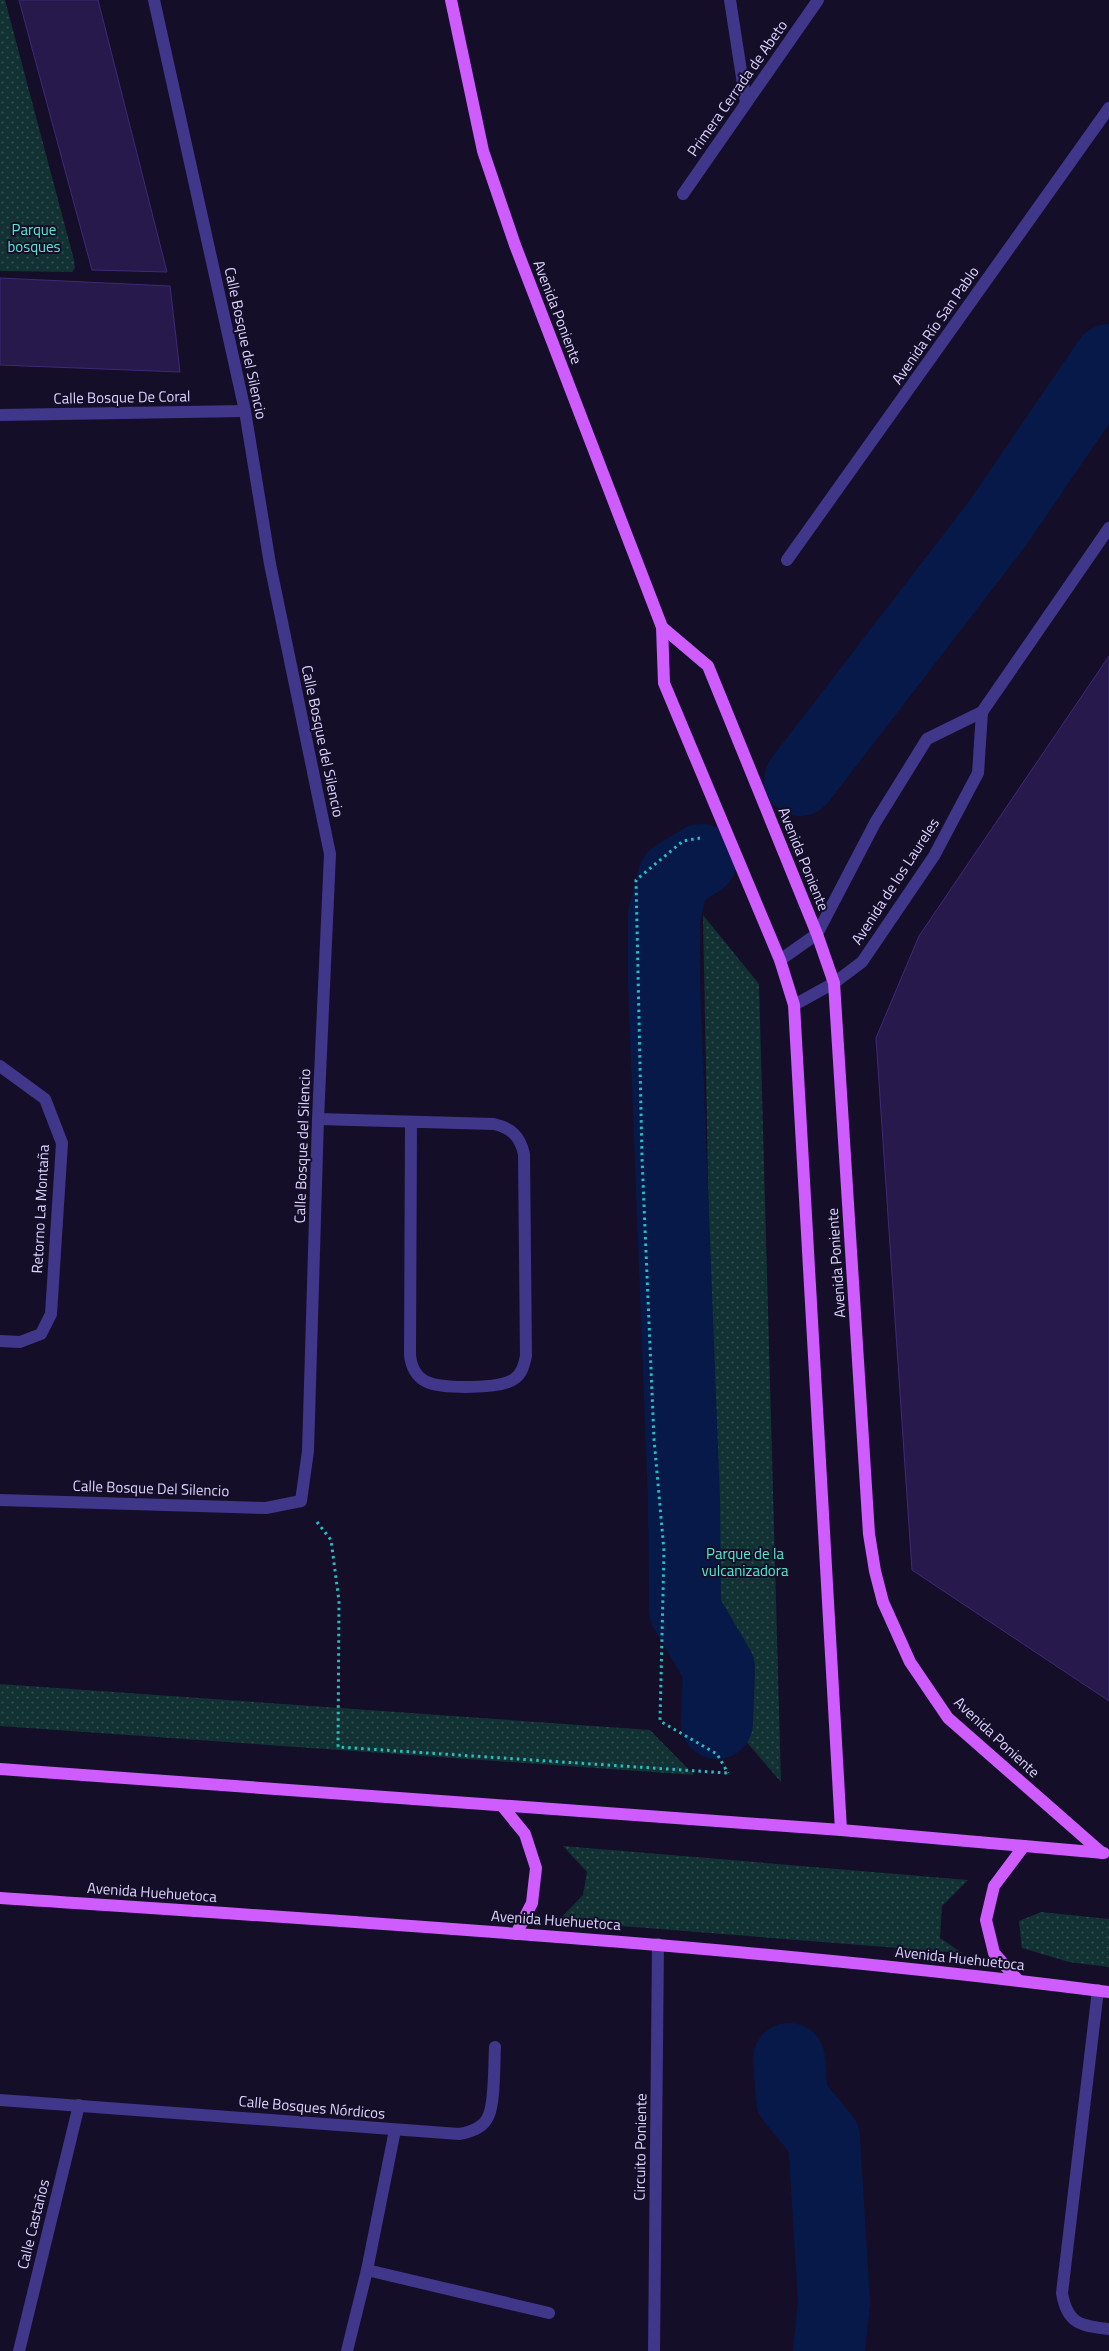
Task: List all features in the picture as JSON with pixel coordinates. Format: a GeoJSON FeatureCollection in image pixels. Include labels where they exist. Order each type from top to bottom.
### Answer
{"type":"FeatureCollection","features":[{"type":"Feature","properties":{"kind":"main road","name":"Avenida Poniente"},"geometry":{"type":"LineString","coordinates":[[451,0],[483,151],[515,245],[662,627],[664,683],[780,960],[794,1005],[841,1830]]}},
{"type":"Feature","properties":{"kind":"main road","name":"Avenida Poniente"},"geometry":{"type":"LineString","coordinates":[[662,627],[708,666],[817,934],[834,983],[869,1534],[875,1571],[884,1602],[910,1662],[948,1718],[1106,1853]]}},
{"type":"Feature","properties":{"kind":"main road"},"geometry":{"type":"LineString","coordinates":[[0,1769],[502,1807],[841,1830],[1106,1853]]}},
{"type":"Feature","properties":{"kind":"main road"},"geometry":{"type":"LineString","coordinates":[[502,1807],[526,1834],[536,1868],[532,1903],[516,1934]]}},
{"type":"Feature","properties":{"kind":"main road"},"geometry":{"type":"LineString","coordinates":[[1017,1979],[994,1953],[986,1920],[994,1886],[1024,1846]]}},
{"type":"Feature","properties":{"kind":"main road","name":"Avenida Huehuetoca"},"geometry":{"type":"LineString","coordinates":[[0,1898],[658,1944],[1017,1979],[1104,1991]]}},
{"type":"Feature","properties":{"kind":"street","name":"Calle Bosque del Silencio"},"geometry":{"type":"LineString","coordinates":[[154,0],[244,411],[270,564],[330,854],[318,1119],[308,1451],[301,1500]]}},
{"type":"Feature","properties":{"kind":"street"},"geometry":{"type":"LineString","coordinates":[[730,0],[746,103]]}},
{"type":"Feature","properties":{"kind":"street","name":"Primera Cerrada de Abeto"},"geometry":{"type":"LineString","coordinates":[[683,194],[818,0]]}},
{"type":"Feature","properties":{"kind":"street","name":"Avenida Río San Pablo"},"geometry":{"type":"LineString","coordinates":[[787,560],[1109,108]]}},
{"type":"Feature","properties":{"kind":"street","name":"Calle Bosque De Coral"},"geometry":{"type":"LineString","coordinates":[[0,415],[244,411]]}},
{"type":"Feature","properties":{"kind":"street"},"geometry":{"type":"LineString","coordinates":[[780,960],[817,934],[874,823],[927,739],[982,712],[1109,528]]}},
{"type":"Feature","properties":{"kind":"street","name":"Avenida de los Laureles"},"geometry":{"type":"LineString","coordinates":[[794,1005],[834,983],[862,962],[934,856],[978,774],[982,712]]}},
{"type":"Feature","properties":{"kind":"street","name":"Retorno La Montaña"},"geometry":{"type":"LineString","coordinates":[[0,1066],[45,1099],[62,1143],[51,1314],[41,1334],[20,1342],[0,1341]]}},
{"type":"Feature","properties":{"kind":"street"},"geometry":{"type":"LineString","coordinates":[[318,1119],[494,1124],[510,1130],[521,1143],[524,1154],[526,1356],[524,1368],[516,1378],[506,1384],[494,1386],[439,1385],[427,1382],[411,1366],[411,1122]]}},
{"type":"Feature","properties":{"kind":"street","name":"Calle Bosque Del Silencio"},"geometry":{"type":"LineString","coordinates":[[0,1500],[266,1508],[301,1500]]}},
{"type":"Feature","properties":{"kind":"street","name":"Circuito Poniente"},"geometry":{"type":"LineString","coordinates":[[654,2351],[658,1944]]}},
{"type":"Feature","properties":{"kind":"street"},"geometry":{"type":"LineString","coordinates":[[1104,1991],[1062,2294],[1065,2310],[1075,2322],[1090,2327],[1109,2328]]}},
{"type":"Feature","properties":{"kind":"street"},"geometry":{"type":"LineString","coordinates":[[395,2130],[459,2134],[471,2132],[481,2126],[488,2117],[491,2105],[495,2047]]}},
{"type":"Feature","properties":{"kind":"street","name":"Calle Bosques Nórdicos"},"geometry":{"type":"LineString","coordinates":[[0,2100],[395,2130],[367,2270],[347,2351]]}},
{"type":"Feature","properties":{"kind":"street","name":"Calle Castaños"},"geometry":{"type":"LineString","coordinates":[[19,2351],[79,2105]]}},
{"type":"Feature","properties":{"kind":"street"},"geometry":{"type":"LineString","coordinates":[[367,2270],[549,2313]]}},
{"type":"Feature","properties":{"kind":"path"},"geometry":{"type":"LineString","coordinates":[[301,1500],[331,1540],[339,1601],[341,1656],[338,1747],[728,1773],[717,1754],[660,1721],[664,1551],[654,1439],[642,1167],[636,880],[683,841],[727,833]]}},
{"type":"Feature","properties":{"kind":"green space","name":"Parque bosques"},"geometry":{"type":"Polygon","coordinates":[[[0,0],[5,0],[74,260],[75,268],[72,272],[0,271],[0,0]]]}},
{"type":"Feature","properties":{"kind":"green space","name":"Parque de la vulcanizadora"},"geometry":{"type":"Polygon","coordinates":[[[703,915],[759,984],[781,1782],[744,1739],[738,1661],[716,1596],[703,915]]]}},
{"type":"Feature","properties":{"kind":"green space"},"geometry":{"type":"Polygon","coordinates":[[[0,1684],[650,1730],[694,1775],[0,1726],[0,1684]]]}},
{"type":"Feature","properties":{"kind":"green space"},"geometry":{"type":"Polygon","coordinates":[[[563,1846],[968,1880],[942,1906],[940,1938],[962,1953],[558,1921],[583,1895],[587,1872],[563,1846]]]}},
{"type":"Feature","properties":{"kind":"green space"},"geometry":{"type":"Polygon","coordinates":[[[1041,1912],[1109,1919],[1109,1967],[1069,1962],[1022,1948],[1019,1921],[1041,1912]]]}},
{"type":"Feature","properties":{"kind":"building"},"geometry":{"type":"Polygon","coordinates":[[[19,0],[98,0],[167,272],[92,270],[19,0]]]}},
{"type":"Feature","properties":{"kind":"building"},"geometry":{"type":"Polygon","coordinates":[[[0,278],[170,286],[180,372],[0,365],[0,278]]]}},
{"type":"Feature","properties":{"kind":"building"},"geometry":{"type":"Polygon","coordinates":[[[1109,656],[1109,1701],[912,1570],[876,1038],[919,936],[1109,656]]]}},
{"type":"Feature","properties":{"kind":"waterway"},"geometry":{"type":"LineString","coordinates":[[800,780],[997,524],[1109,360]]}},
{"type":"Feature","properties":{"kind":"waterway"},"geometry":{"type":"LineString","coordinates":[[701,860],[674,877],[664,915],[664,983],[684,1501],[685,1610],[719,1668],[717,1723]]}},
{"type":"Feature","properties":{"kind":"waterway"},"geometry":{"type":"LineString","coordinates":[[789,2059],[792,2099],[824,2138],[834,2302],[829,2351]]}}]}
